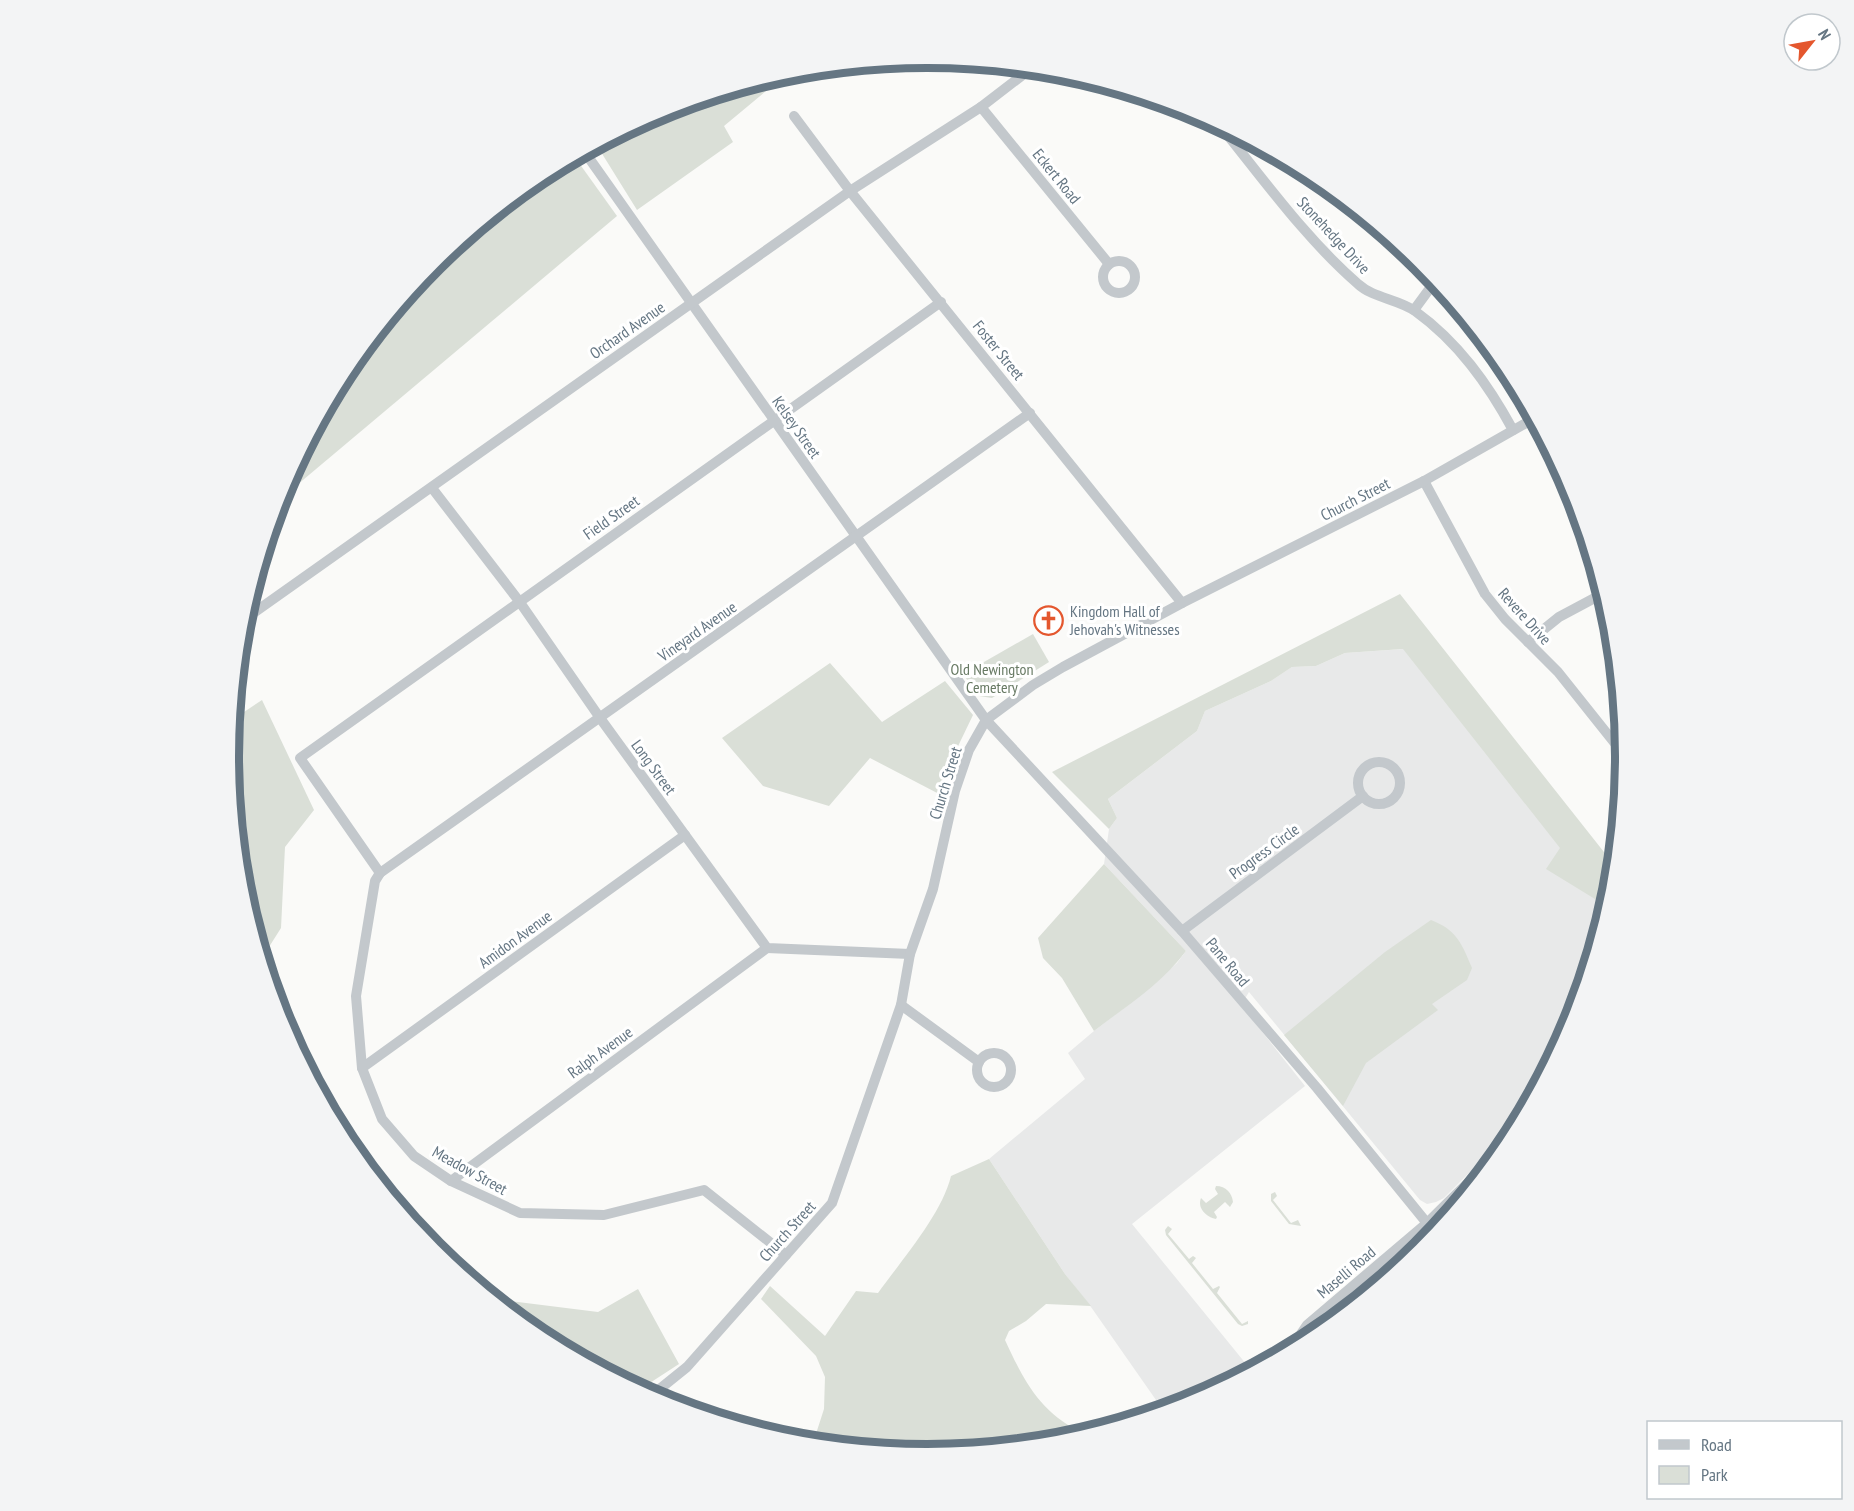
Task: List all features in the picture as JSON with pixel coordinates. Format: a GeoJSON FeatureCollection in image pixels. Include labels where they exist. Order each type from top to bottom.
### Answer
{"type":"FeatureCollection","features":[{"type":"Feature","properties":{"kind":"street","name":"Orchard Avenue"},"geometry":{"type":"LineString","coordinates":[[254,613],[850,191],[981,107],[1023,74]]}},
{"type":"Feature","properties":{"kind":"street","name":"Eckert Road"},"geometry":{"type":"LineString","coordinates":[[981,107],[1109,264]]}},
{"type":"Feature","properties":{"kind":"street","name":"Foster Street"},"geometry":{"type":"LineString","coordinates":[[794,116],[850,191],[1182,603]]}},
{"type":"Feature","properties":{"kind":"street","name":"Stonehedge Drive"},"geometry":{"type":"LineString","coordinates":[[1228,137],[1316,242],[1360,286],[1414,310],[1462,353],[1493,393],[1513,430]]}},
{"type":"Feature","properties":{"kind":"street","name":"Kelsey Street"},"geometry":{"type":"LineString","coordinates":[[588,157],[986,720]]}},
{"type":"Feature","properties":{"kind":"street"},"geometry":{"type":"LineString","coordinates":[[1414,310],[1430,288]]}},
{"type":"Feature","properties":{"kind":"street","name":"Field Street"},"geometry":{"type":"LineString","coordinates":[[380,873],[300,758],[941,302]]}},
{"type":"Feature","properties":{"kind":"street","name":"Vineyard Avenue"},"geometry":{"type":"LineString","coordinates":[[380,873],[1030,413]]}},
{"type":"Feature","properties":{"kind":"street","name":"Church Street"},"geometry":{"type":"LineString","coordinates":[[660,1389],[687,1367],[832,1203],[901,1005],[910,954],[933,889],[955,791],[969,750],[986,720],[1033,685],[1063,667],[1182,603],[1424,481],[1528,422]]}},
{"type":"Feature","properties":{"kind":"street","name":"Revere Drive"},"geometry":{"type":"LineString","coordinates":[[1424,481],[1485,594],[1505,620],[1558,672],[1615,743]]}},
{"type":"Feature","properties":{"kind":"street","name":"Long Street"},"geometry":{"type":"LineString","coordinates":[[432,488],[519,601],[600,718],[766,948]]}},
{"type":"Feature","properties":{"kind":"street"},"geometry":{"type":"LineString","coordinates":[[1528,642],[1559,617],[1597,597]]}},
{"type":"Feature","properties":{"kind":"street","name":"Pane Road"},"geometry":{"type":"LineString","coordinates":[[986,720],[1182,931],[1317,1088],[1427,1223]]}},
{"type":"Feature","properties":{"kind":"street","name":"Progress Circle"},"geometry":{"type":"LineString","coordinates":[[1182,931],[1363,796]]}},
{"type":"Feature","properties":{"kind":"street","name":"Amidon Avenue"},"geometry":{"type":"LineString","coordinates":[[362,1068],[685,835]]}},
{"type":"Feature","properties":{"kind":"street","name":"Meadow Street"},"geometry":{"type":"LineString","coordinates":[[380,873],[375,880],[356,996],[362,1068],[382,1119],[414,1156],[451,1181],[520,1214],[604,1215],[704,1190],[786,1255]]}},
{"type":"Feature","properties":{"kind":"street"},"geometry":{"type":"LineString","coordinates":[[766,948],[910,954]]}},
{"type":"Feature","properties":{"kind":"street","name":"Ralph Avenue"},"geometry":{"type":"LineString","coordinates":[[451,1181],[766,948]]}},
{"type":"Feature","properties":{"kind":"street"},"geometry":{"type":"LineString","coordinates":[[901,1005],[979,1062]]}},
{"type":"Feature","properties":{"kind":"street","name":"Maselli Road"},"geometry":{"type":"LineString","coordinates":[[1302,1332],[1307,1325],[1427,1223],[1457,1194]]}},
{"type":"Feature","properties":{"kind":"shaded area"},"geometry":{"type":"Polygon","coordinates":[[[1404,649],[1600,897],[1592,934],[1563,1019],[1523,1100],[1486,1156],[1444,1198],[1427,1204],[1420,1200],[1249,992],[1241,1005],[1305,1086],[1132,1224],[1246,1364],[1158,1403],[1065,1274],[989,1159],[1085,1079],[1068,1053],[1148,989],[1177,963],[1186,951],[1104,864],[1109,829],[1117,818],[1108,799],[1197,731],[1205,711],[1271,681],[1292,667],[1316,666],[1345,653],[1404,649]]]}},
{"type":"Feature","properties":{"kind":"green space"},"geometry":{"type":"Polygon","coordinates":[[[772,86],[724,126],[733,142],[637,210],[600,151],[623,138],[706,104],[772,86]]]}},
{"type":"Feature","properties":{"kind":"green space"},"geometry":{"type":"Polygon","coordinates":[[[579,163],[617,216],[292,489],[331,411],[355,373],[410,302],[473,238],[545,183],[579,163]]]}},
{"type":"Feature","properties":{"kind":"green space"},"geometry":{"type":"Polygon","coordinates":[[[1400,594],[1607,856],[1602,890],[1599,902],[1546,869],[1560,848],[1403,649],[1345,653],[1316,666],[1292,667],[1271,681],[1205,711],[1197,731],[1108,799],[1117,818],[1109,829],[1052,772],[1400,594]]]}},
{"type":"Feature","properties":{"kind":"green space","name":"Old Newington Cemetery"},"geometry":{"type":"Polygon","coordinates":[[[1033,634],[1049,662],[992,698],[979,696],[963,674],[1033,634]]]}},
{"type":"Feature","properties":{"kind":"green space"},"geometry":{"type":"Polygon","coordinates":[[[830,663],[882,722],[945,681],[973,715],[948,767],[941,795],[870,758],[829,806],[763,786],[722,738],[830,663]]]}},
{"type":"Feature","properties":{"kind":"green space"},"geometry":{"type":"Polygon","coordinates":[[[262,700],[314,810],[285,847],[281,928],[267,950],[252,890],[245,845],[240,800],[240,715],[262,700]]]}},
{"type":"Feature","properties":{"kind":"green space"},"geometry":{"type":"Polygon","coordinates":[[[1104,864],[1186,951],[1155,984],[1094,1031],[1062,978],[1043,958],[1038,938],[1104,864]]]}},
{"type":"Feature","properties":{"kind":"green space"},"geometry":{"type":"Polygon","coordinates":[[[1431,920],[1447,928],[1458,939],[1472,968],[1467,980],[1432,1004],[1438,1010],[1366,1063],[1343,1106],[1284,1035],[1385,952],[1431,920]]]}},
{"type":"Feature","properties":{"kind":"green space"},"geometry":{"type":"Polygon","coordinates":[[[989,1159],[1065,1274],[1091,1306],[1046,1304],[1026,1321],[1009,1331],[1005,1340],[1034,1393],[1053,1414],[1073,1427],[1017,1438],[927,1444],[882,1442],[816,1434],[824,1409],[825,1377],[816,1356],[761,1299],[770,1286],[825,1336],[856,1291],[878,1293],[930,1221],[946,1191],[951,1176],[989,1159]]]}},
{"type":"Feature","properties":{"kind":"green space"},"geometry":{"type":"Polygon","coordinates":[[[1216,1186],[1228,1191],[1233,1202],[1230,1207],[1225,1202],[1214,1212],[1216,1219],[1203,1212],[1200,1202],[1201,1198],[1206,1203],[1218,1194],[1216,1186]]]}},
{"type":"Feature","properties":{"kind":"green space"},"geometry":{"type":"Polygon","coordinates":[[[1275,1192],[1277,1196],[1273,1200],[1291,1223],[1298,1220],[1301,1226],[1289,1224],[1271,1201],[1271,1194],[1275,1192]]]}},
{"type":"Feature","properties":{"kind":"green space"},"geometry":{"type":"Polygon","coordinates":[[[1168,1226],[1172,1229],[1168,1234],[1189,1259],[1193,1256],[1196,1258],[1192,1263],[1213,1289],[1220,1287],[1217,1293],[1242,1324],[1248,1321],[1248,1324],[1242,1326],[1238,1324],[1166,1235],[1165,1230],[1168,1226]]]}},
{"type":"Feature","properties":{"kind":"green space"},"geometry":{"type":"Polygon","coordinates":[[[638,1289],[679,1364],[648,1384],[583,1351],[545,1328],[508,1301],[598,1312],[638,1289]]]}},
{"type":"Feature","properties":{"kind":"place","name":"Kingdom Hall of Jehovah's Witnesses"},"geometry":{"type":"Point","coordinates":[1049,620]}}]}
